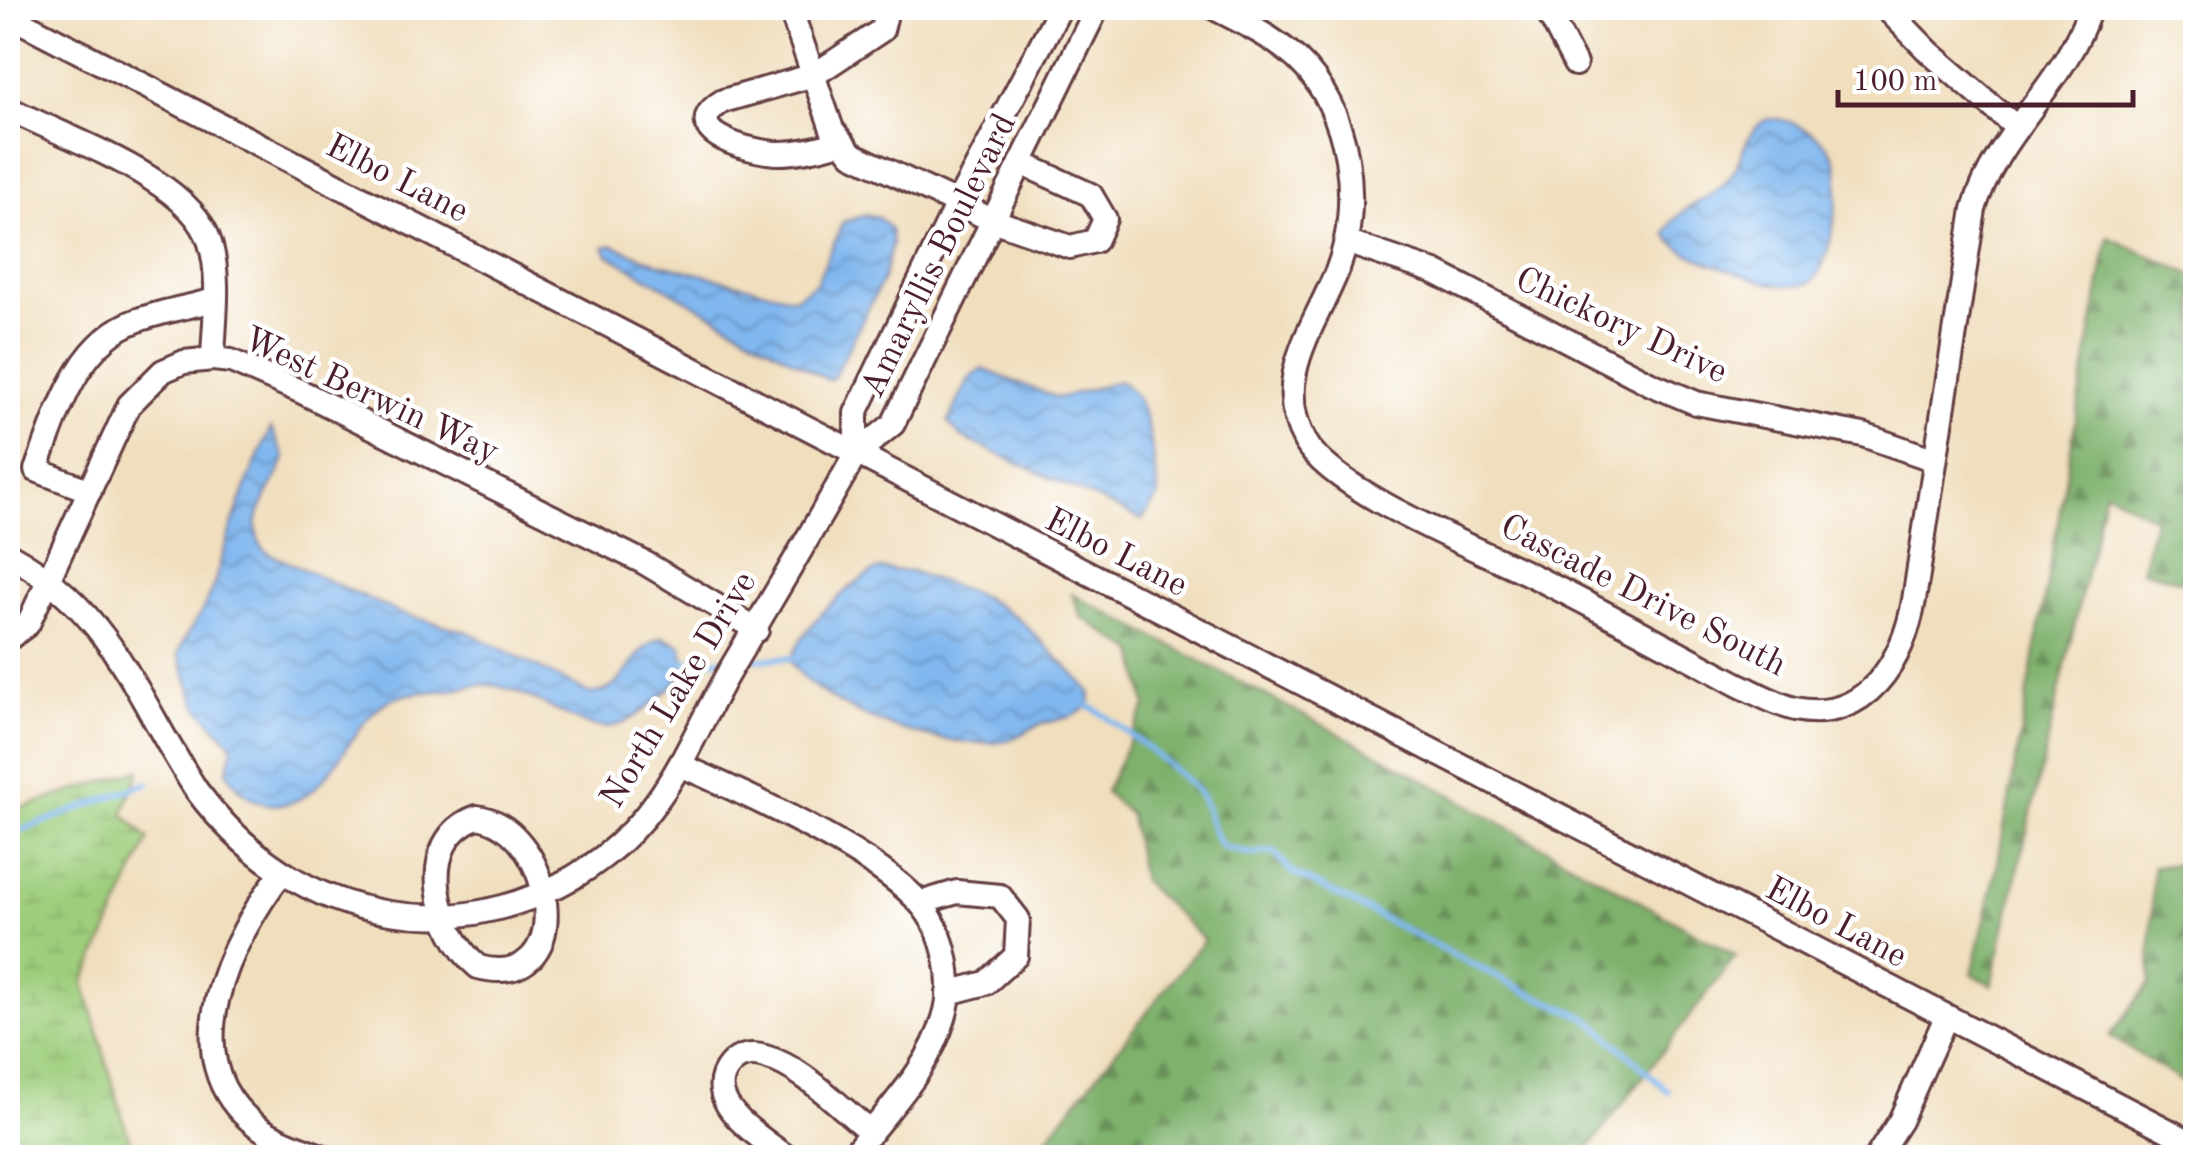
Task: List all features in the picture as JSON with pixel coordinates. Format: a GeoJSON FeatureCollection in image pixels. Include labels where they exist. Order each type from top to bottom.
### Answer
{"type":"FeatureCollection","features":[{"type":"Feature","properties":{"kind":"street"},"geometry":{"type":"LineString","coordinates":[[790,8],[840,142],[852,154],[992,220],[1070,246],[1084,246],[1102,232],[1105,219],[1092,195],[1021,163]]}},
{"type":"Feature","properties":{"kind":"street"},"geometry":{"type":"LineString","coordinates":[[840,142],[811,150],[767,152],[734,145],[711,132],[708,120],[712,108],[723,101],[814,75],[882,30],[885,18],[880,8]]}},
{"type":"Feature","properties":{"kind":"street","name":"Amaryllis Boulevard"},"geometry":{"type":"LineString","coordinates":[[856,454],[856,413],[958,202],[1060,8]]}},
{"type":"Feature","properties":{"kind":"street","name":"Amaryllis Boulevard"},"geometry":{"type":"LineString","coordinates":[[856,454],[893,424],[1098,8]]}},
{"type":"Feature","properties":{"kind":"street","name":"Cascade Drive South"},"geometry":{"type":"LineString","coordinates":[[1214,8],[1284,48],[1312,76],[1333,116],[1346,160],[1351,206],[1346,242],[1293,376],[1296,422],[1321,462],[1382,501],[1778,704],[1818,712],[1860,698],[1892,667],[1910,624],[1981,184],[2016,128],[2066,62],[2090,8]]}},
{"type":"Feature","properties":{"kind":"street"},"geometry":{"type":"LineString","coordinates":[[1546,8],[1576,64]]}},
{"type":"Feature","properties":{"kind":"street"},"geometry":{"type":"LineString","coordinates":[[1886,8],[1929,52],[2016,128]]}},
{"type":"Feature","properties":{"kind":"street","name":"Elbo Lane"},"geometry":{"type":"LineString","coordinates":[[8,14],[2196,1145]]}},
{"type":"Feature","properties":{"kind":"street"},"geometry":{"type":"LineString","coordinates":[[8,108],[134,170],[188,206],[210,242],[213,359]]}},
{"type":"Feature","properties":{"kind":"street","name":"Chickory Drive"},"geometry":{"type":"LineString","coordinates":[[1346,242],[1435,272],[1685,398],[1740,414],[1864,435],[1935,460]]}},
{"type":"Feature","properties":{"kind":"street"},"geometry":{"type":"LineString","coordinates":[[90,491],[36,470],[67,393],[94,348],[135,321],[214,300]]}},
{"type":"Feature","properties":{"kind":"street","name":"West Berwin Way"},"geometry":{"type":"LineString","coordinates":[[8,639],[28,624],[117,425],[144,386],[184,362],[213,359],[231,361],[302,392],[645,564],[756,630]]}},
{"type":"Feature","properties":{"kind":"street","name":"North Lake Drive"},"geometry":{"type":"LineString","coordinates":[[8,554],[50,578],[91,617],[111,644],[179,763],[216,816],[261,859],[341,903],[400,915],[490,911],[542,893],[620,844],[649,812],[680,765],[856,454]]}},
{"type":"Feature","properties":{"kind":"street"},"geometry":{"type":"LineString","coordinates":[[680,765],[817,834],[882,873],[920,903],[942,945],[948,993],[945,1016],[926,1063],[852,1158]]}},
{"type":"Feature","properties":{"kind":"street"},"geometry":{"type":"LineString","coordinates":[[477,818],[506,826],[534,863],[542,893],[543,939],[530,962],[519,969],[478,966],[458,946],[445,916],[438,874],[444,845],[462,822],[477,818]]}},
{"type":"Feature","properties":{"kind":"street"},"geometry":{"type":"LineString","coordinates":[[282,872],[258,903],[222,975],[216,997],[214,1044],[226,1089],[238,1108],[274,1137],[327,1158]]}},
{"type":"Feature","properties":{"kind":"street"},"geometry":{"type":"LineString","coordinates":[[920,903],[957,892],[1000,896],[1018,919],[1016,956],[986,983],[948,993]]}},
{"type":"Feature","properties":{"kind":"street"},"geometry":{"type":"LineString","coordinates":[[1876,1158],[1900,1121],[1946,1017]]}},
{"type":"Feature","properties":{"kind":"street"},"geometry":{"type":"LineString","coordinates":[[788,1158],[738,1119],[726,1102],[722,1083],[728,1067],[742,1056],[780,1062],[871,1132]]}},
{"type":"Feature","properties":{"kind":"green space"},"geometry":{"type":"Polygon","coordinates":[[[2108,237],[2195,276],[2195,572],[2191,584],[2142,570],[2154,518],[2105,491],[1992,985],[1972,974],[1998,862],[2108,237]]]}},
{"type":"Feature","properties":{"kind":"green space"},"geometry":{"type":"Polygon","coordinates":[[[1072,594],[1382,756],[1736,956],[1584,1154],[1579,1158],[1032,1157],[1204,940],[1142,881],[1130,815],[1105,792],[1146,706],[1135,652],[1081,617],[1072,594]]]}},
{"type":"Feature","properties":{"kind":"green space"},"geometry":{"type":"Polygon","coordinates":[[[140,770],[123,814],[149,839],[84,983],[131,1146],[143,1157],[8,1157],[8,812],[140,770]]]}},
{"type":"Feature","properties":{"kind":"green space"},"geometry":{"type":"Polygon","coordinates":[[[2196,864],[2195,1090],[2110,1036],[2150,983],[2153,866],[2196,864]]]}},
{"type":"Feature","properties":{"kind":"water"},"geometry":{"type":"Polygon","coordinates":[[[1768,118],[1788,122],[1817,137],[1832,153],[1838,173],[1833,229],[1822,266],[1815,278],[1798,286],[1759,280],[1705,261],[1666,234],[1684,211],[1725,183],[1752,132],[1768,118]]]}},
{"type":"Feature","properties":{"kind":"water"},"geometry":{"type":"Polygon","coordinates":[[[866,215],[878,217],[890,229],[892,244],[883,279],[834,377],[828,380],[608,255],[604,247],[612,245],[657,263],[794,298],[816,283],[843,222],[866,215]]]}},
{"type":"Feature","properties":{"kind":"water"},"geometry":{"type":"Polygon","coordinates":[[[982,369],[1058,398],[1119,381],[1130,389],[1145,416],[1159,496],[1142,520],[961,437],[948,422],[969,379],[982,369]]]}},
{"type":"Feature","properties":{"kind":"water"},"geometry":{"type":"Polygon","coordinates":[[[271,428],[285,458],[257,519],[259,542],[268,553],[399,613],[468,632],[589,693],[612,687],[642,650],[663,637],[681,645],[684,665],[677,681],[640,713],[609,727],[593,726],[505,688],[485,685],[401,696],[383,704],[370,716],[320,783],[305,796],[287,803],[267,804],[249,797],[227,772],[233,746],[197,706],[178,654],[211,593],[239,505],[271,428]]]}},
{"type":"Feature","properties":{"kind":"water"},"geometry":{"type":"Polygon","coordinates":[[[880,569],[913,572],[979,595],[1018,618],[1083,683],[1091,694],[1090,704],[1074,715],[1011,739],[976,743],[917,734],[830,698],[792,663],[795,651],[826,609],[880,569]]]}},
{"type":"Feature","properties":{"kind":"waterway"},"geometry":{"type":"LineString","coordinates":[[742,659],[800,658]]}},
{"type":"Feature","properties":{"kind":"waterway"},"geometry":{"type":"LineString","coordinates":[[678,662],[730,659]]}},
{"type":"Feature","properties":{"kind":"waterway"},"geometry":{"type":"LineString","coordinates":[[1084,703],[1146,747],[1194,788],[1222,847],[1251,854],[1273,851],[1292,872],[1525,991],[1588,1018],[1668,1091]]}},
{"type":"Feature","properties":{"kind":"waterway"},"geometry":{"type":"LineString","coordinates":[[8,835],[148,783]]}},
{"type":"Feature","properties":{"kind":"waterway"},"geometry":{"type":"LineString","coordinates":[[8,1143],[27,1158]]}}]}
